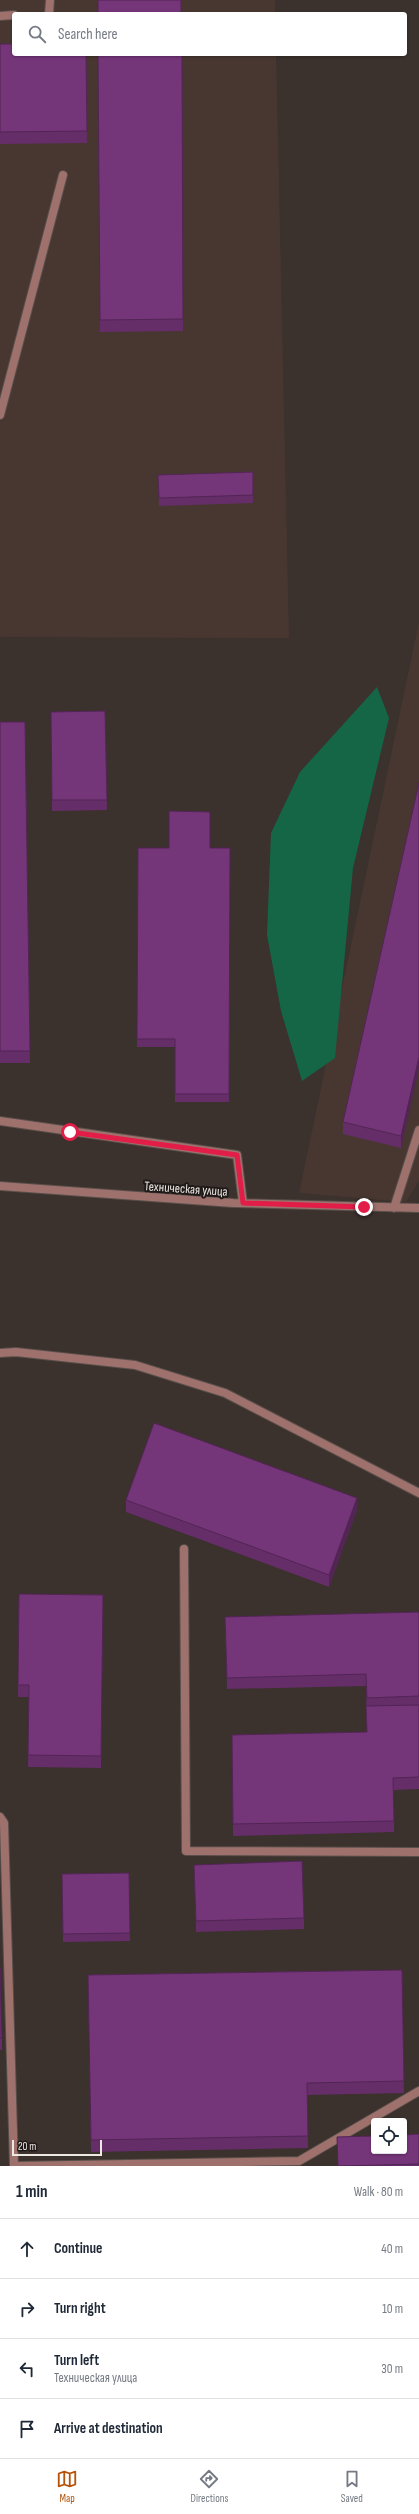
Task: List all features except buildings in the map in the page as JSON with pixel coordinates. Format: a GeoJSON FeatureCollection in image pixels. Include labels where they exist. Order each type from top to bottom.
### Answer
{"type":"FeatureCollection","features":[{"type":"Feature","properties":{"kind":"lane"},"geometry":{"type":"LineString","coordinates":[[49,12],[50,0]]}},
{"type":"Feature","properties":{"kind":"lane"},"geometry":{"type":"LineString","coordinates":[[0,16],[12,15]]}},
{"type":"Feature","properties":{"kind":"lane"},"geometry":{"type":"LineString","coordinates":[[0,415],[63,175]]}},
{"type":"Feature","properties":{"kind":"lane"},"geometry":{"type":"LineString","coordinates":[[0,1121],[237,1155],[243,1203]]}},
{"type":"Feature","properties":{"kind":"lane"},"geometry":{"type":"LineString","coordinates":[[394,1208],[419,1130]]}},
{"type":"Feature","properties":{"kind":"lane","name":"Техническая улица"},"geometry":{"type":"LineString","coordinates":[[0,1186],[243,1203],[419,1208]]}},
{"type":"Feature","properties":{"kind":"lane"},"geometry":{"type":"LineString","coordinates":[[0,1354],[16,1352],[136,1365],[225,1393],[419,1493]]}},
{"type":"Feature","properties":{"kind":"lane"},"geometry":{"type":"LineString","coordinates":[[184,1549],[186,1851],[419,1852]]}},
{"type":"Feature","properties":{"kind":"lane"},"geometry":{"type":"LineString","coordinates":[[0,1817],[4,1823],[14,2166],[298,2161],[419,2091]]}},
{"type":"Feature","properties":{"kind":"shaded area"},"geometry":{"type":"Polygon","coordinates":[[[0,0],[275,0],[275,12],[12,12],[12,56],[276,56],[289,638],[0,637],[0,0]]]}},
{"type":"Feature","properties":{"kind":"shaded area"},"geometry":{"type":"Polygon","coordinates":[[[419,622],[419,1181],[406,1202],[299,1193],[419,622]]]}},
{"type":"Feature","properties":{"kind":"green space"},"geometry":{"type":"Polygon","coordinates":[[[377,687],[389,718],[353,868],[335,1058],[302,1081],[281,1011],[267,935],[271,833],[300,772],[377,687]]]}},
{"type":"Feature","properties":{"kind":"route"},"geometry":{"type":"LineString","coordinates":[[70,1132],[237,1155],[243,1203],[364,1207]]}}]}
